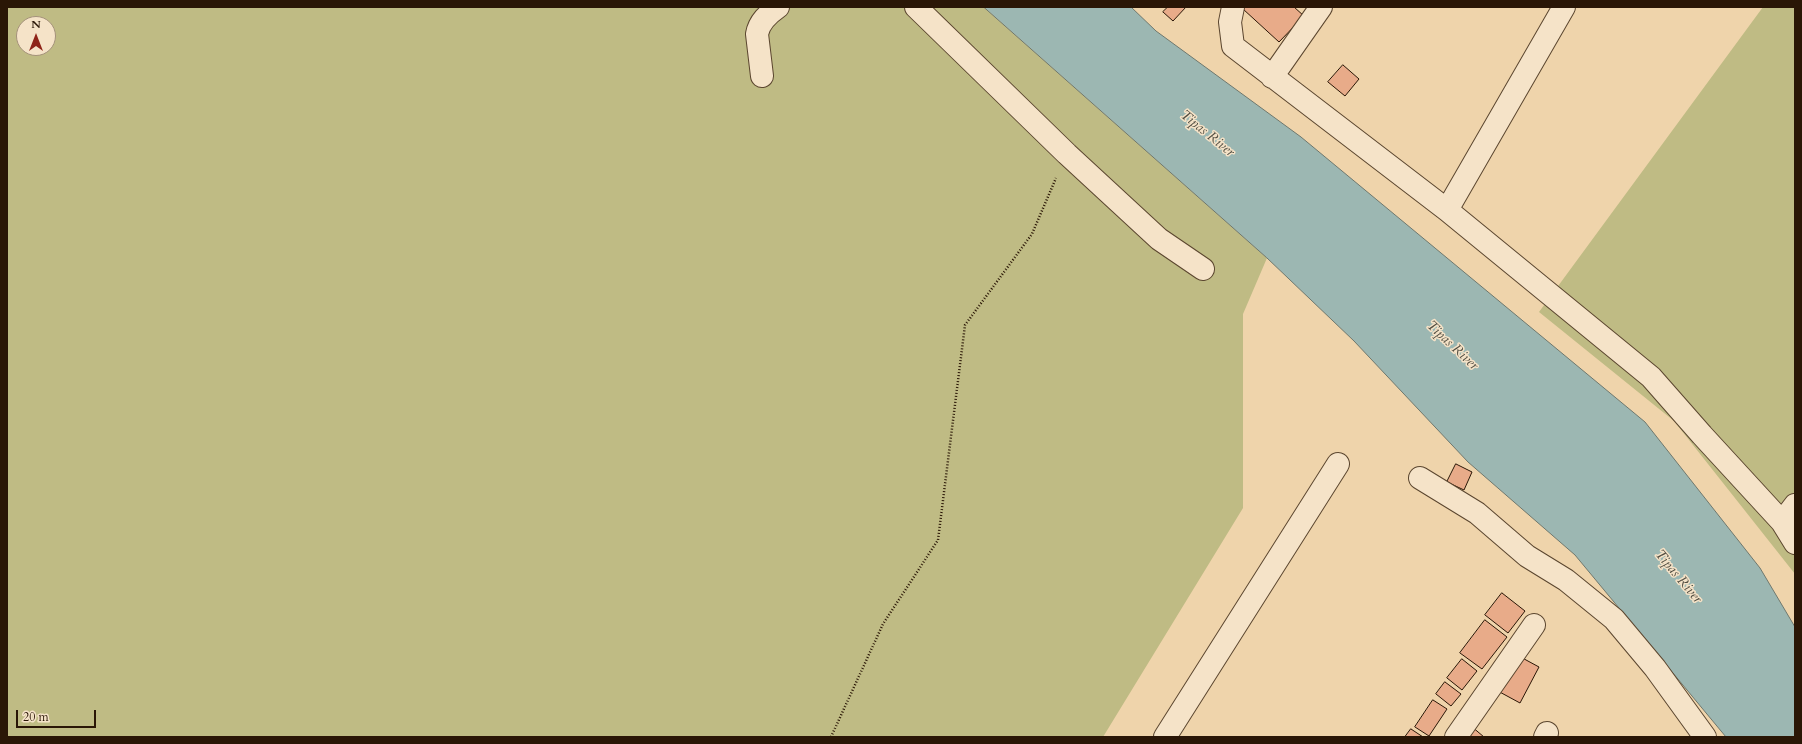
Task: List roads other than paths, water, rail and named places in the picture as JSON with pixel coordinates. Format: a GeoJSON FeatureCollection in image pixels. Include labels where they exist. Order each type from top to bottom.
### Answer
{"type":"FeatureCollection","features":[{"type":"Feature","properties":{"kind":"street"},"geometry":{"type":"LineString","coordinates":[[762,76],[758,28],[767,15],[778,7]]}},
{"type":"Feature","properties":{"kind":"street"},"geometry":{"type":"LineString","coordinates":[[916,7],[1067,154],[1159,239],[1204,269]]}},
{"type":"Feature","properties":{"kind":"street"},"geometry":{"type":"LineString","coordinates":[[1233,7],[1230,22],[1233,46],[1447,210],[1651,377],[1702,435],[1788,513],[1795,543]]}},
{"type":"Feature","properties":{"kind":"street"},"geometry":{"type":"LineString","coordinates":[[1272,77],[1321,7]]}},
{"type":"Feature","properties":{"kind":"street"},"geometry":{"type":"LineString","coordinates":[[1447,210],[1564,7]]}},
{"type":"Feature","properties":{"kind":"street"},"geometry":{"type":"LineString","coordinates":[[1165,737],[1338,464]]}},
{"type":"Feature","properties":{"kind":"street"},"geometry":{"type":"LineString","coordinates":[[1420,478],[1477,513],[1527,556],[1566,580],[1614,618],[1655,668],[1705,737]]}},
{"type":"Feature","properties":{"kind":"street"},"geometry":{"type":"LineString","coordinates":[[1456,737],[1534,625]]}},
{"type":"Feature","properties":{"kind":"water","name":"Tipas River"},"geometry":{"type":"Polygon","coordinates":[[[984,7],[1131,7],[1156,31],[1301,137],[1645,422],[1760,568],[1795,627],[1795,737],[1726,737],[1575,555],[1468,462],[1354,341],[1267,258],[984,7]]]}}]}
